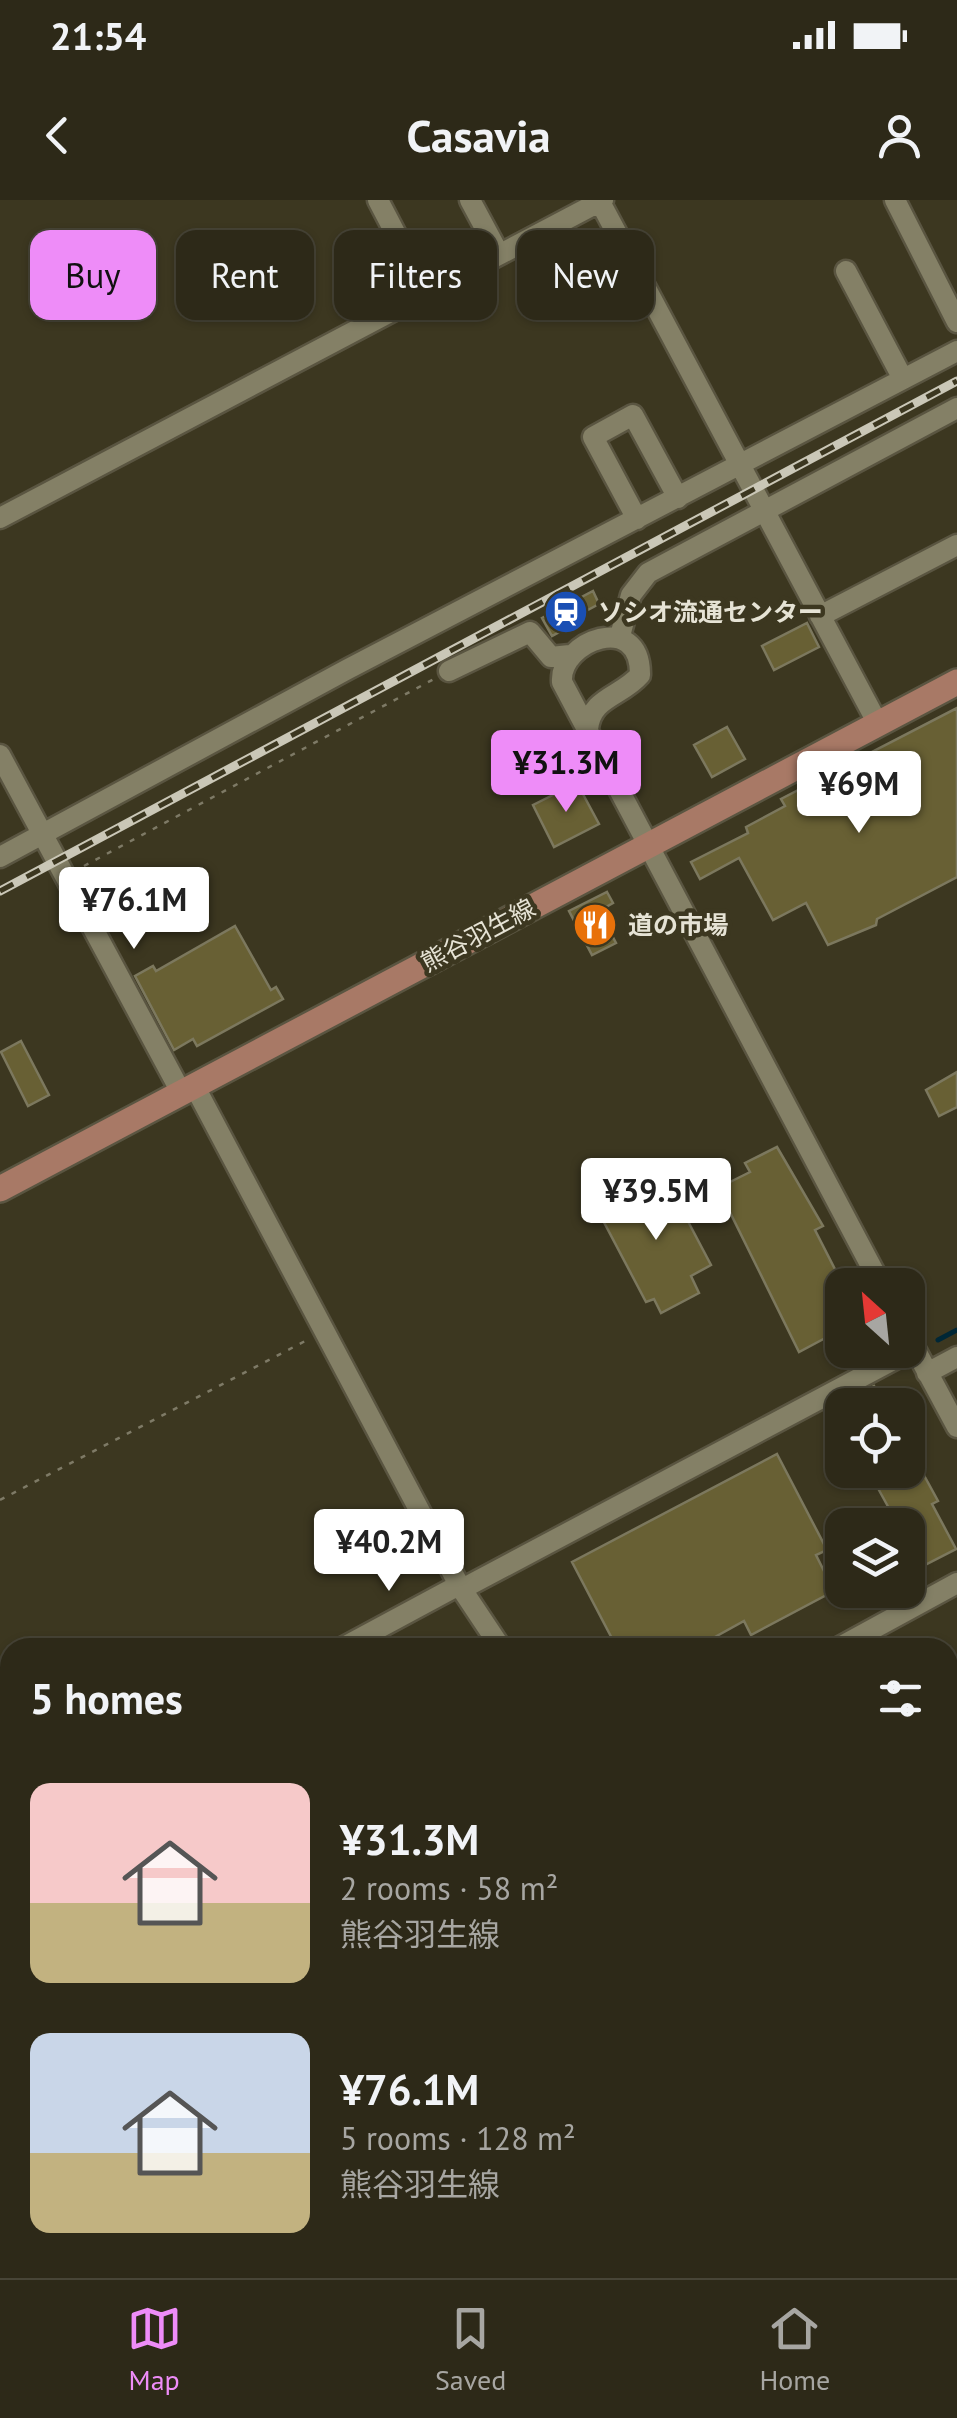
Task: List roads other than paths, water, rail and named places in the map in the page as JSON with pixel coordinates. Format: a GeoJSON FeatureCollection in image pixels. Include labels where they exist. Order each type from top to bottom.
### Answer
{"type":"FeatureCollection","features":[{"type":"Feature","properties":{"kind":"main road","name":"熊谷羽生線"},"geometry":{"type":"LineString","coordinates":[[0,1189],[648,842],[957,682]]}},
{"type":"Feature","properties":{"kind":"street"},"geometry":{"type":"LineString","coordinates":[[378,200],[394,230]]}},
{"type":"Feature","properties":{"kind":"street"},"geometry":{"type":"LineString","coordinates":[[470,200],[499,254],[601,200],[878,724]]}},
{"type":"Feature","properties":{"kind":"street"},"geometry":{"type":"LineString","coordinates":[[895,200],[957,322]]}},
{"type":"Feature","properties":{"kind":"street"},"geometry":{"type":"LineString","coordinates":[[846,271],[903,379]]}},
{"type":"Feature","properties":{"kind":"street"},"geometry":{"type":"LineString","coordinates":[[0,518],[373,320]]}},
{"type":"Feature","properties":{"kind":"street"},"geometry":{"type":"LineString","coordinates":[[0,857],[957,352]]}},
{"type":"Feature","properties":{"kind":"street"},"geometry":{"type":"LineString","coordinates":[[620,636],[632,596],[648,574],[957,408]]}},
{"type":"Feature","properties":{"kind":"street"},"geometry":{"type":"LineString","coordinates":[[637,519],[592,436],[632,416],[678,498]]}},
{"type":"Feature","properties":{"kind":"street"},"geometry":{"type":"LineString","coordinates":[[820,616],[957,545]]}},
{"type":"Feature","properties":{"kind":"street"},"geometry":{"type":"LineString","coordinates":[[448,671],[530,632],[551,657],[570,656]]}},
{"type":"Feature","properties":{"kind":"street"},"geometry":{"type":"LineString","coordinates":[[588,729],[590,713],[598,703],[630,686],[640,675],[641,660],[634,646],[620,636],[605,637],[570,656],[561,667],[562,682],[872,1268]]}},
{"type":"Feature","properties":{"kind":"street"},"geometry":{"type":"LineString","coordinates":[[0,755],[324,1330],[461,1587],[494,1638]]}},
{"type":"Feature","properties":{"kind":"street"},"geometry":{"type":"LineString","coordinates":[[927,1373],[957,1357]]}},
{"type":"Feature","properties":{"kind":"street"},"geometry":{"type":"LineString","coordinates":[[362,1638],[863,1368]]}},
{"type":"Feature","properties":{"kind":"street"},"geometry":{"type":"LineString","coordinates":[[924,1368],[957,1427]]}},
{"type":"Feature","properties":{"kind":"street"},"geometry":{"type":"LineString","coordinates":[[858,1638],[955,1589]]}},
{"type":"Feature","properties":{"kind":"street"},"geometry":{"type":"LineString","coordinates":[[480,1620],[486,1638]]}},
{"type":"Feature","properties":{"kind":"waterway"},"geometry":{"type":"LineString","coordinates":[[938,1340],[957,1330]]}},
{"type":"Feature","properties":{"kind":"railway"},"geometry":{"type":"LineString","coordinates":[[0,891],[957,381]]}},
{"type":"Feature","properties":{"kind":"place","name":"ソシオ流通センター"},"geometry":{"type":"Point","coordinates":[566,612]}},
{"type":"Feature","properties":{"kind":"place","name":"道の市場"},"geometry":{"type":"Point","coordinates":[595,925]}}]}
